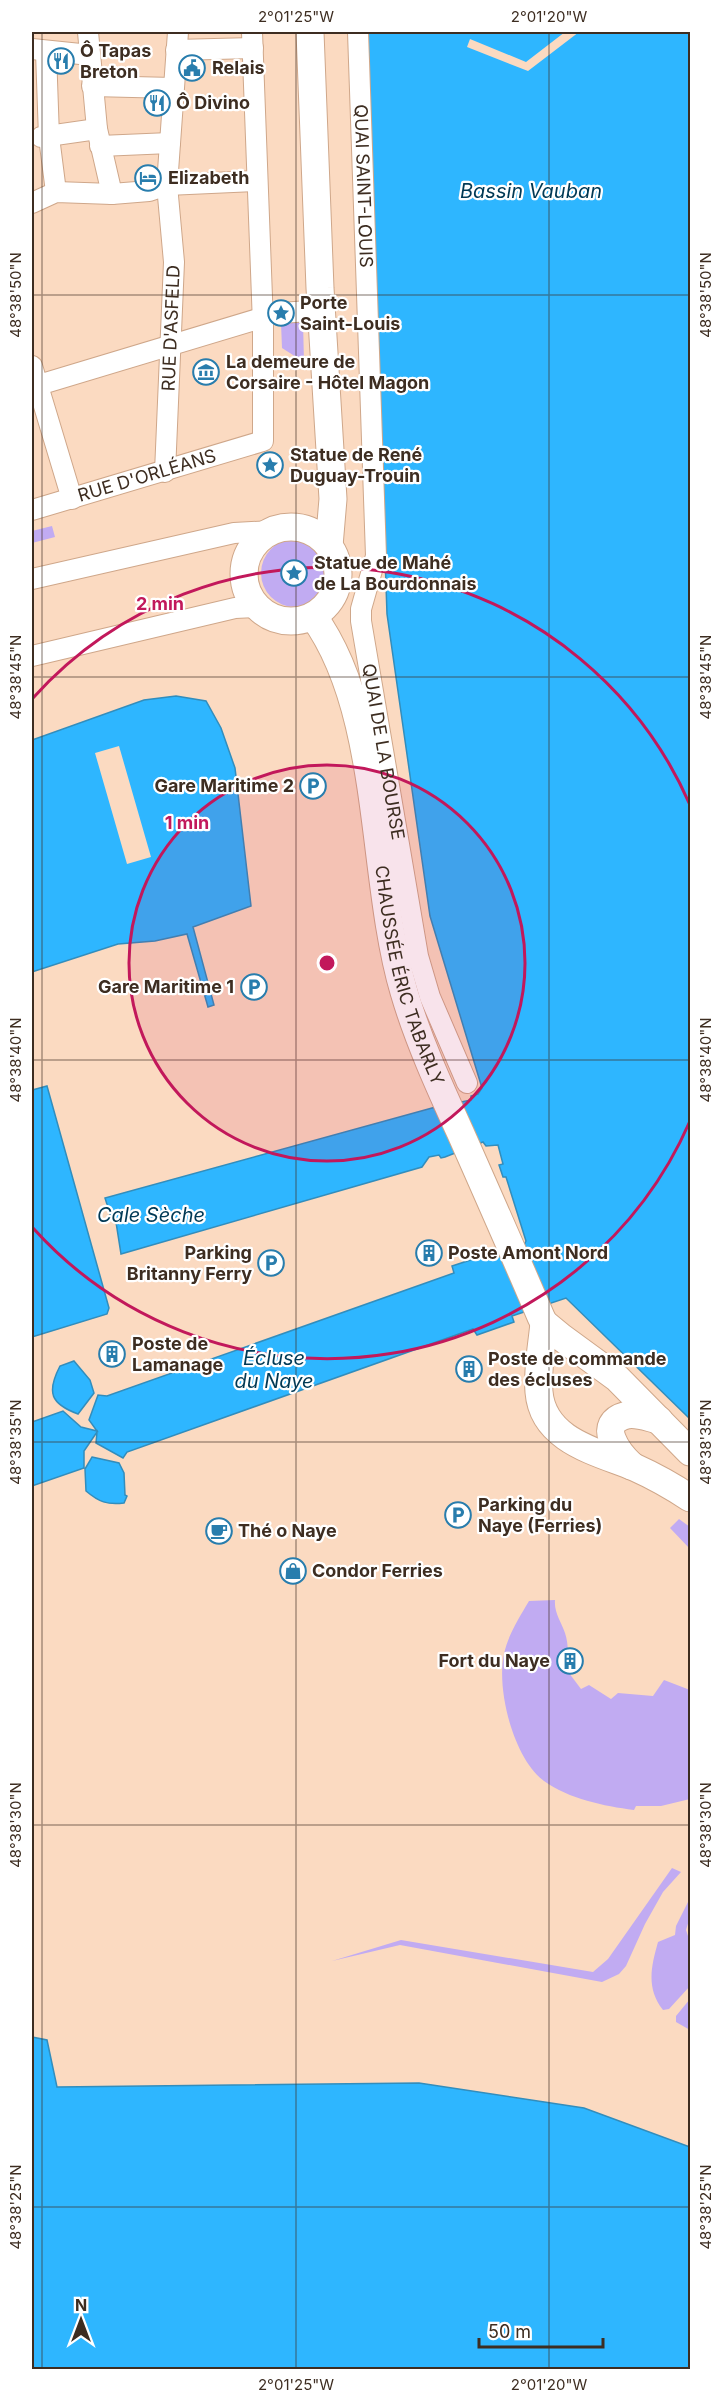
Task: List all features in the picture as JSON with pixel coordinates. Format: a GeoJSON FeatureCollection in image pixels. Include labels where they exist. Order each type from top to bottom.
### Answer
{"type":"FeatureCollection","features":[{"type":"Feature","properties":{"kind":"main road"},"geometry":{"type":"LineString","coordinates":[[310,32],[320,288],[323,310],[332,509],[329,546]]}},
{"type":"Feature","properties":{"kind":"main road"},"geometry":{"type":"LineString","coordinates":[[301,528],[317,535],[329,546],[336,560],[337,584],[326,606],[314,616],[304,620],[284,621],[268,615],[257,607],[244,584],[245,563],[255,544],[272,531],[301,528],[332,509]]}},
{"type":"Feature","properties":{"kind":"main road","name":"CHAUSSÉE ÉRIC TABARLY"},"geometry":{"type":"LineString","coordinates":[[314,616],[326,633],[342,669],[357,717],[395,961],[414,1022],[549,1337],[538,1395],[548,1417],[561,1434],[580,1448],[632,1466],[667,1483],[690,1498]]}},
{"type":"Feature","properties":{"kind":"main road"},"geometry":{"type":"LineString","coordinates":[[549,1337],[617,1378],[690,1452]]}},
{"type":"Feature","properties":{"kind":"main road","name":"CHAUSSÉE ÉRIC TABARLY"},"geometry":{"type":"LineString","coordinates":[[632,1466],[614,1448],[611,1436],[614,1424],[626,1415],[635,1414],[659,1420]]}},
{"type":"Feature","properties":{"kind":"street"},"geometry":{"type":"LineString","coordinates":[[88,32],[99,137],[112,194]]}},
{"type":"Feature","properties":{"kind":"street","name":"QUAI SAINT-LOUIS"},"geometry":{"type":"LineString","coordinates":[[358,32],[376,556]]}},
{"type":"Feature","properties":{"kind":"street"},"geometry":{"type":"LineString","coordinates":[[177,41],[253,40],[255,181],[270,315]]}},
{"type":"Feature","properties":{"kind":"street","name":"RUE D'ASFELD"},"geometry":{"type":"LineString","coordinates":[[165,472],[174,262],[167,184],[177,41]]}},
{"type":"Feature","properties":{"kind":"street"},"geometry":{"type":"LineString","coordinates":[[56,192],[45,137],[39,50],[90,55]]}},
{"type":"Feature","properties":{"kind":"street"},"geometry":{"type":"LineString","coordinates":[[93,86],[173,88]]}},
{"type":"Feature","properties":{"kind":"street"},"geometry":{"type":"LineString","coordinates":[[45,137],[99,137],[170,143]]}},
{"type":"Feature","properties":{"kind":"street"},"geometry":{"type":"LineString","coordinates":[[32,203],[56,192],[112,194],[149,191],[167,184],[255,181]]}},
{"type":"Feature","properties":{"kind":"street"},"geometry":{"type":"LineString","coordinates":[[35,386],[270,315],[323,310]]}},
{"type":"Feature","properties":{"kind":"street","name":"RUE D'ORLÉANS"},"geometry":{"type":"LineString","coordinates":[[32,510],[263,441],[270,315]]}},
{"type":"Feature","properties":{"kind":"street"},"geometry":{"type":"LineString","coordinates":[[32,366],[35,386],[72,499]]}},
{"type":"Feature","properties":{"kind":"street"},"geometry":{"type":"LineString","coordinates":[[32,579],[234,533],[272,531]]}},
{"type":"Feature","properties":{"kind":"street","name":"QUAI DE LA BOURSE"},"geometry":{"type":"LineString","coordinates":[[376,556],[362,609],[362,621],[408,910],[430,998],[467,1083]]}},
{"type":"Feature","properties":{"kind":"street"},"geometry":{"type":"LineString","coordinates":[[32,656],[235,608],[257,607]]}},
{"type":"Feature","properties":{"kind":"shaded area"},"geometry":{"type":"Polygon","coordinates":[[[303,322],[304,362],[282,348],[281,323],[303,322]]]}},
{"type":"Feature","properties":{"kind":"shaded area"},"geometry":{"type":"Polygon","coordinates":[[[52,526],[55,537],[32,543],[32,531],[52,526]]]}},
{"type":"Feature","properties":{"kind":"shaded area"},"geometry":{"type":"Polygon","coordinates":[[[288,539],[302,539],[314,544],[324,554],[329,573],[324,592],[314,602],[302,607],[288,607],[276,602],[266,592],[261,580],[261,566],[266,554],[276,544],[288,539]]]}},
{"type":"Feature","properties":{"kind":"shaded area"},"geometry":{"type":"Polygon","coordinates":[[[679,1519],[690,1527],[690,1549],[670,1528],[679,1519]]]}},
{"type":"Feature","properties":{"kind":"shaded area"},"geometry":{"type":"Polygon","coordinates":[[[555,1600],[567,1642],[566,1669],[581,1689],[589,1685],[611,1699],[618,1693],[653,1696],[664,1680],[690,1690],[690,1799],[661,1806],[636,1806],[634,1810],[599,1804],[564,1793],[533,1771],[516,1741],[510,1723],[505,1704],[502,1669],[511,1633],[529,1601],[555,1600]]]}},
{"type":"Feature","properties":{"kind":"shaded area"},"geometry":{"type":"Polygon","coordinates":[[[672,1868],[681,1872],[663,1892],[626,1966],[619,1974],[602,1982],[400,1945],[332,1961],[401,1940],[593,1972],[608,1959],[672,1868]]]}},
{"type":"Feature","properties":{"kind":"shaded area"},"geometry":{"type":"Polygon","coordinates":[[[690,1898],[690,1917],[686,1930],[690,1942],[690,1986],[669,2009],[663,2010],[652,1985],[652,1969],[658,1942],[675,1935],[676,1926],[690,1898]]]}},
{"type":"Feature","properties":{"kind":"shaded area"},"geometry":{"type":"Polygon","coordinates":[[[690,1999],[690,2030],[676,2022],[676,2016],[690,1999]]]}},
{"type":"Feature","properties":{"kind":"water","name":"Bassin Vauban"},"geometry":{"type":"Polygon","coordinates":[[[367,32],[690,32],[690,1419],[566,1298],[512,1316],[514,1322],[477,1335],[473,1329],[127,1452],[123,1458],[96,1443],[97,1432],[84,1451],[84,1468],[32,1486],[32,1422],[63,1411],[81,1427],[97,1431],[89,1420],[98,1395],[107,1396],[454,1273],[452,1266],[489,1254],[492,1259],[523,1247],[526,1241],[506,1177],[503,1177],[499,1165],[503,1164],[498,1145],[486,1146],[483,1142],[445,1157],[441,1158],[439,1155],[429,1157],[422,1167],[121,1254],[115,1216],[111,1217],[105,1198],[432,1108],[471,1100],[471,1096],[478,1094],[482,1088],[430,916],[387,614],[367,32]]]}},
{"type":"Feature","properties":{"kind":"water"},"geometry":{"type":"Polygon","coordinates":[[[176,696],[206,701],[221,728],[235,768],[251,906],[193,927],[214,1005],[208,1007],[187,934],[155,941],[118,944],[32,972],[32,740],[144,700],[176,696]]]}},
{"type":"Feature","properties":{"kind":"water"},"geometry":{"type":"Polygon","coordinates":[[[47,1086],[109,1308],[107,1314],[32,1337],[32,1090],[47,1086]]]}},
{"type":"Feature","properties":{"kind":"water"},"geometry":{"type":"Polygon","coordinates":[[[74,1361],[90,1380],[94,1393],[78,1414],[57,1402],[52,1390],[60,1366],[74,1361]]]}},
{"type":"Feature","properties":{"kind":"water"},"geometry":{"type":"Polygon","coordinates":[[[92,1457],[119,1463],[124,1473],[125,1495],[127,1496],[124,1503],[104,1502],[86,1491],[85,1469],[92,1457]]]}},
{"type":"Feature","properties":{"kind":"water"},"geometry":{"type":"Polygon","coordinates":[[[32,2037],[47,2040],[57,2087],[419,2083],[584,2108],[690,2147],[690,2369],[32,2369],[32,2037]]]}},
{"type":"Feature","properties":{"kind":"pier"},"geometry":{"type":"Polygon","coordinates":[[[565,32],[579,32],[528,71],[467,47],[470,39],[526,62],[565,32]]]}},
{"type":"Feature","properties":{"kind":"pier"},"geometry":{"type":"Polygon","coordinates":[[[119,746],[151,857],[127,864],[95,753],[119,746]]]}},
{"type":"Feature","properties":{"kind":"place","name":"Ô Tapas Breton"},"geometry":{"type":"Point","coordinates":[61,61]}},
{"type":"Feature","properties":{"kind":"place","name":"Relais"},"geometry":{"type":"Point","coordinates":[192,68]}},
{"type":"Feature","properties":{"kind":"place","name":"Ô Divino"},"geometry":{"type":"Point","coordinates":[157,103]}},
{"type":"Feature","properties":{"kind":"place","name":"Elizabeth"},"geometry":{"type":"Point","coordinates":[148,178]}},
{"type":"Feature","properties":{"kind":"place","name":"Porte Saint-Louis"},"geometry":{"type":"Point","coordinates":[281,313]}},
{"type":"Feature","properties":{"kind":"place","name":"La demeure de Corsaire - Hôtel Magon"},"geometry":{"type":"Point","coordinates":[206,372]}},
{"type":"Feature","properties":{"kind":"place","name":"Statue de René Duguay-Trouin"},"geometry":{"type":"Point","coordinates":[270,465]}},
{"type":"Feature","properties":{"kind":"place","name":"Statue de Mahé de La Bourdonnais"},"geometry":{"type":"Point","coordinates":[294,573]}},
{"type":"Feature","properties":{"kind":"place","name":"Gare Maritime 2"},"geometry":{"type":"Point","coordinates":[313,786]}},
{"type":"Feature","properties":{"kind":"place","name":"Gare Maritime 1"},"geometry":{"type":"Point","coordinates":[254,987]}},
{"type":"Feature","properties":{"kind":"place","name":"Poste Amont Nord"},"geometry":{"type":"Point","coordinates":[429,1253]}},
{"type":"Feature","properties":{"kind":"place","name":"Parking Britanny Ferry"},"geometry":{"type":"Point","coordinates":[271,1263]}},
{"type":"Feature","properties":{"kind":"place","name":"Poste de Lamanage"},"geometry":{"type":"Point","coordinates":[112,1354]}},
{"type":"Feature","properties":{"kind":"place","name":"Poste de commande des écluses"},"geometry":{"type":"Point","coordinates":[469,1369]}},
{"type":"Feature","properties":{"kind":"place","name":"Parking du Naye (Ferries)"},"geometry":{"type":"Point","coordinates":[458,1515]}},
{"type":"Feature","properties":{"kind":"place","name":"Thé o Naye"},"geometry":{"type":"Point","coordinates":[219,1531]}},
{"type":"Feature","properties":{"kind":"place","name":"Condor Ferries"},"geometry":{"type":"Point","coordinates":[293,1571]}},
{"type":"Feature","properties":{"kind":"place","name":"Fort du Naye"},"geometry":{"type":"Point","coordinates":[570,1661]}},
{"type":"Feature","properties":{"kind":"water label","name":"Cale Sèche"},"geometry":{"type":"Point","coordinates":[151,1215]}},
{"type":"Feature","properties":{"kind":"water label","name":"Écluse du Naye"},"geometry":{"type":"Point","coordinates":[274,1370]}}]}
